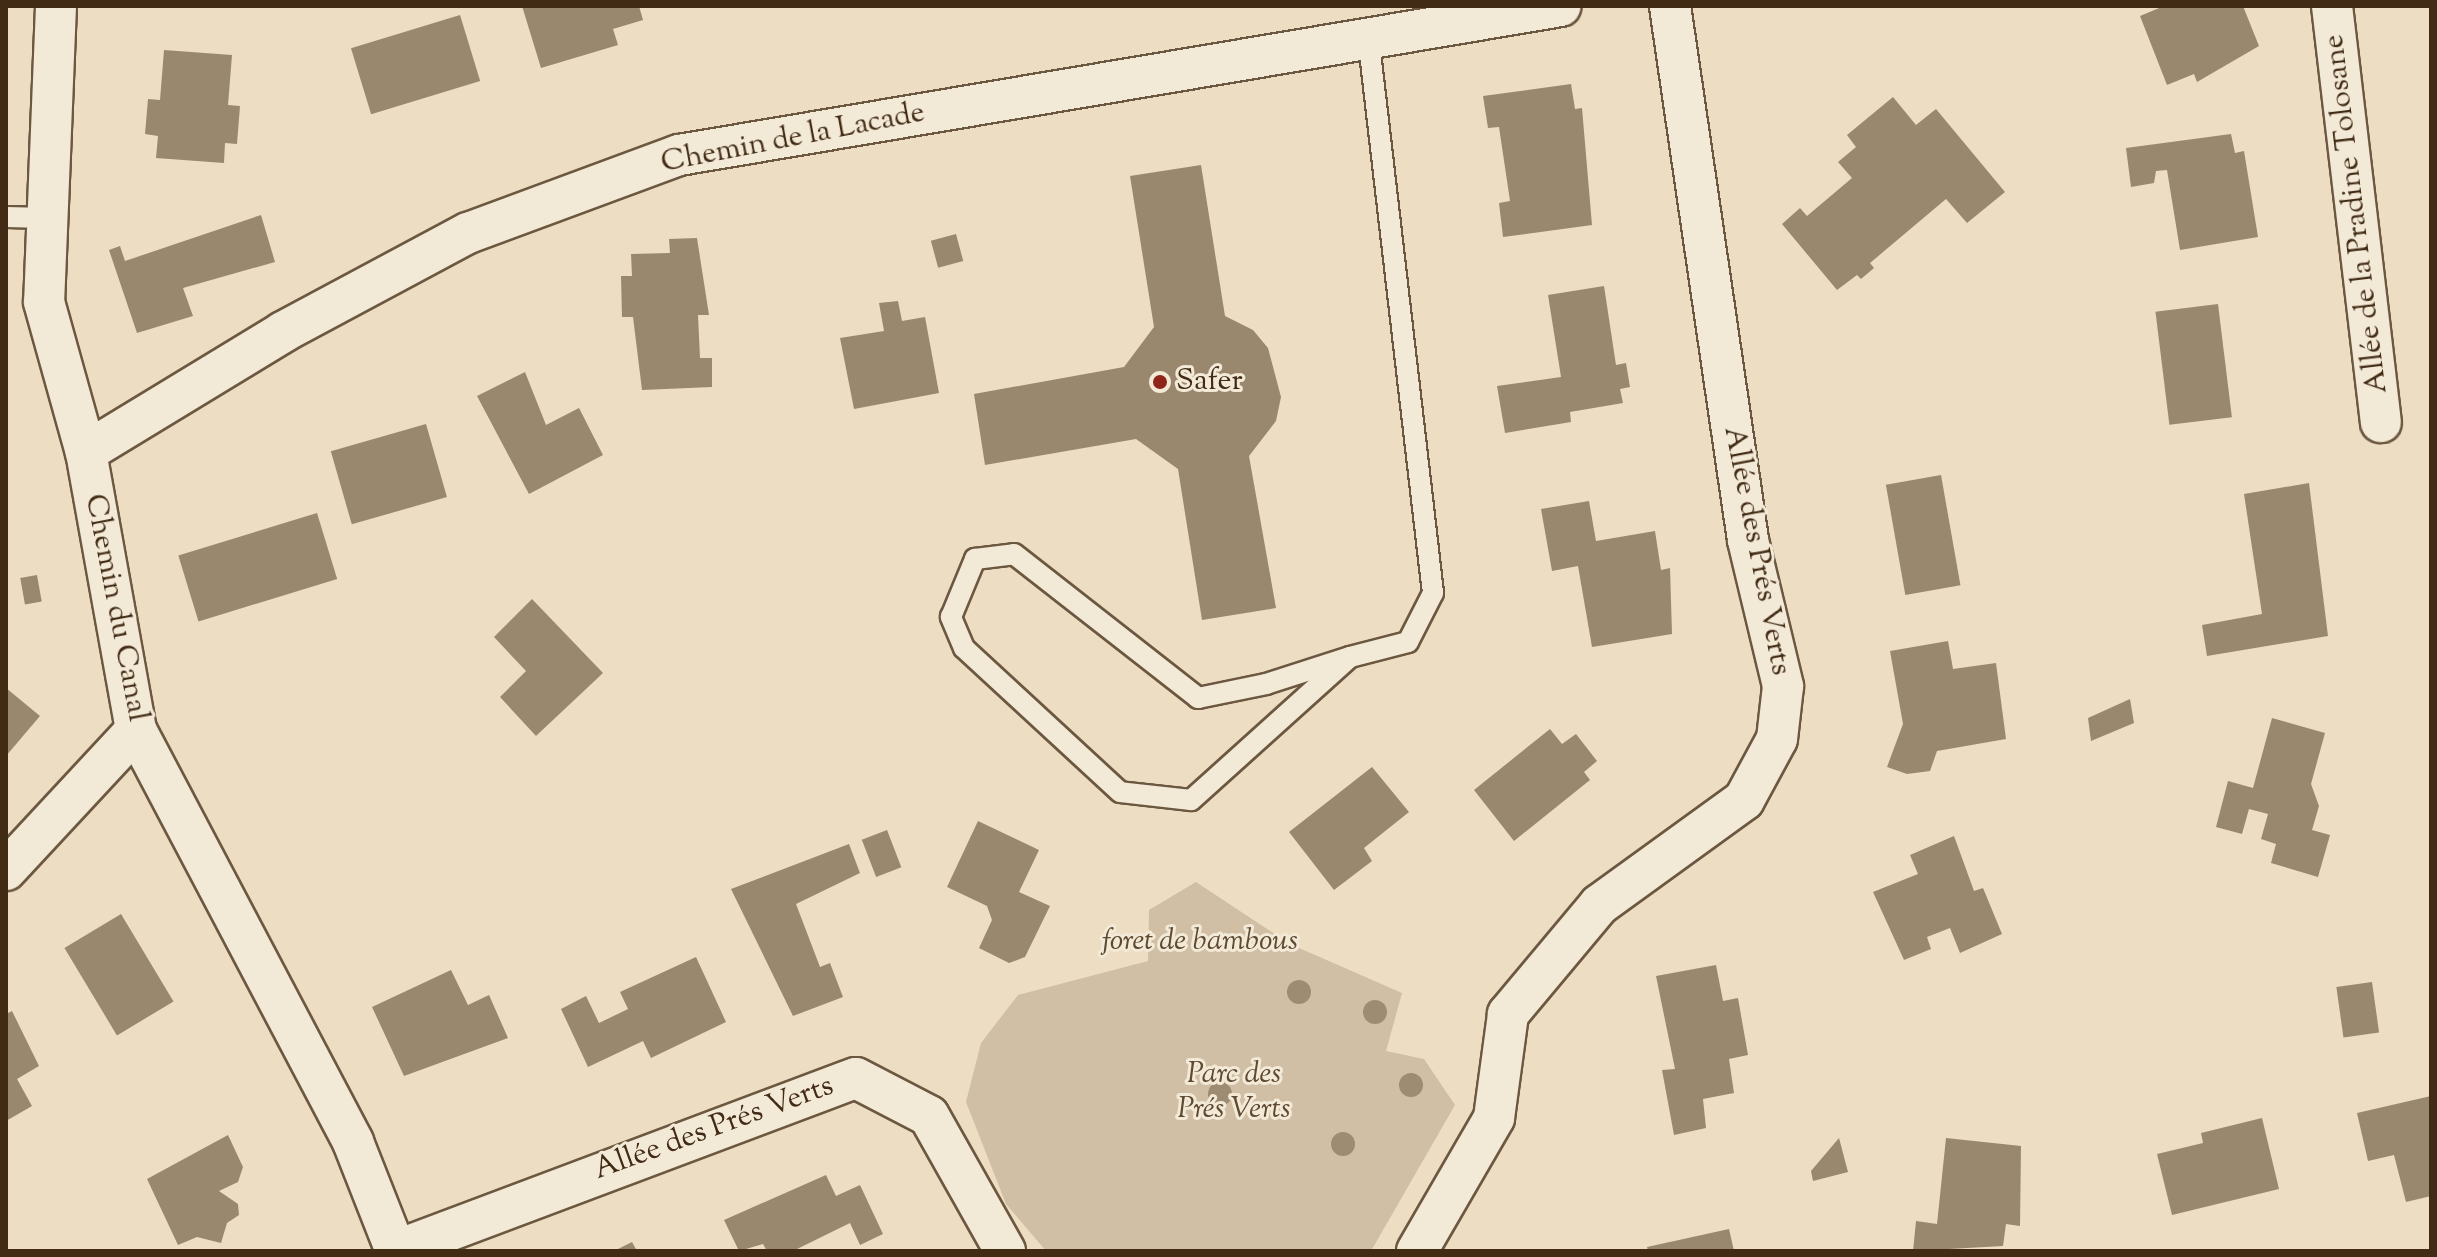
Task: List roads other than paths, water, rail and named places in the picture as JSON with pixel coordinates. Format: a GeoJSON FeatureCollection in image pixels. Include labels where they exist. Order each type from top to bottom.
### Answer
{"type":"FeatureCollection","features":[{"type":"Feature","properties":{"kind":"street","name":"Chemin du Canal"},"geometry":{"type":"LineString","coordinates":[[56,6],[44,302],[86,452],[136,730],[353,1142],[396,1251]]}},
{"type":"Feature","properties":{"kind":"street","name":"Chemin de la Lacade"},"geometry":{"type":"LineString","coordinates":[[86,452],[283,332],[468,233],[679,155],[1369,44],[1561,6]]}},
{"type":"Feature","properties":{"kind":"street","name":"Allée des Prés Verts"},"geometry":{"type":"LineString","coordinates":[[1417,1251],[1494,1118],[1508,1014],[1599,905],[1744,800],[1777,739],[1783,686],[1748,540],[1670,6]]}},
{"type":"Feature","properties":{"kind":"street","name":"Allée de la Pradine Tolosane"},"geometry":{"type":"LineString","coordinates":[[2332,6],[2381,422]]}},
{"type":"Feature","properties":{"kind":"street"},"geometry":{"type":"LineString","coordinates":[[6,870],[136,730]]}},
{"type":"Feature","properties":{"kind":"street","name":"Allée des Prés Verts"},"geometry":{"type":"LineString","coordinates":[[396,1251],[856,1078],[929,1116],[1005,1251]]}},
{"type":"Feature","properties":{"kind":"lane"},"geometry":{"type":"LineString","coordinates":[[1350,657],[1191,800],[1120,792],[964,648],[951,617],[975,559],[1014,554],[1198,698],[1350,657],[1408,642],[1433,593],[1369,44]]}},
{"type":"Feature","properties":{"kind":"lane"},"geometry":{"type":"LineString","coordinates":[[6,217],[47,218]]}},
{"type":"Feature","properties":{"kind":"place","name":"Safer"},"geometry":{"type":"Point","coordinates":[1160,382]}},
{"type":"Feature","properties":{"kind":"park label","name":"foret de bambous"},"geometry":{"type":"Point","coordinates":[1200,942]}},
{"type":"Feature","properties":{"kind":"park label","name":"Parc des Prés Verts"},"geometry":{"type":"Point","coordinates":[1234,1092]}}]}
